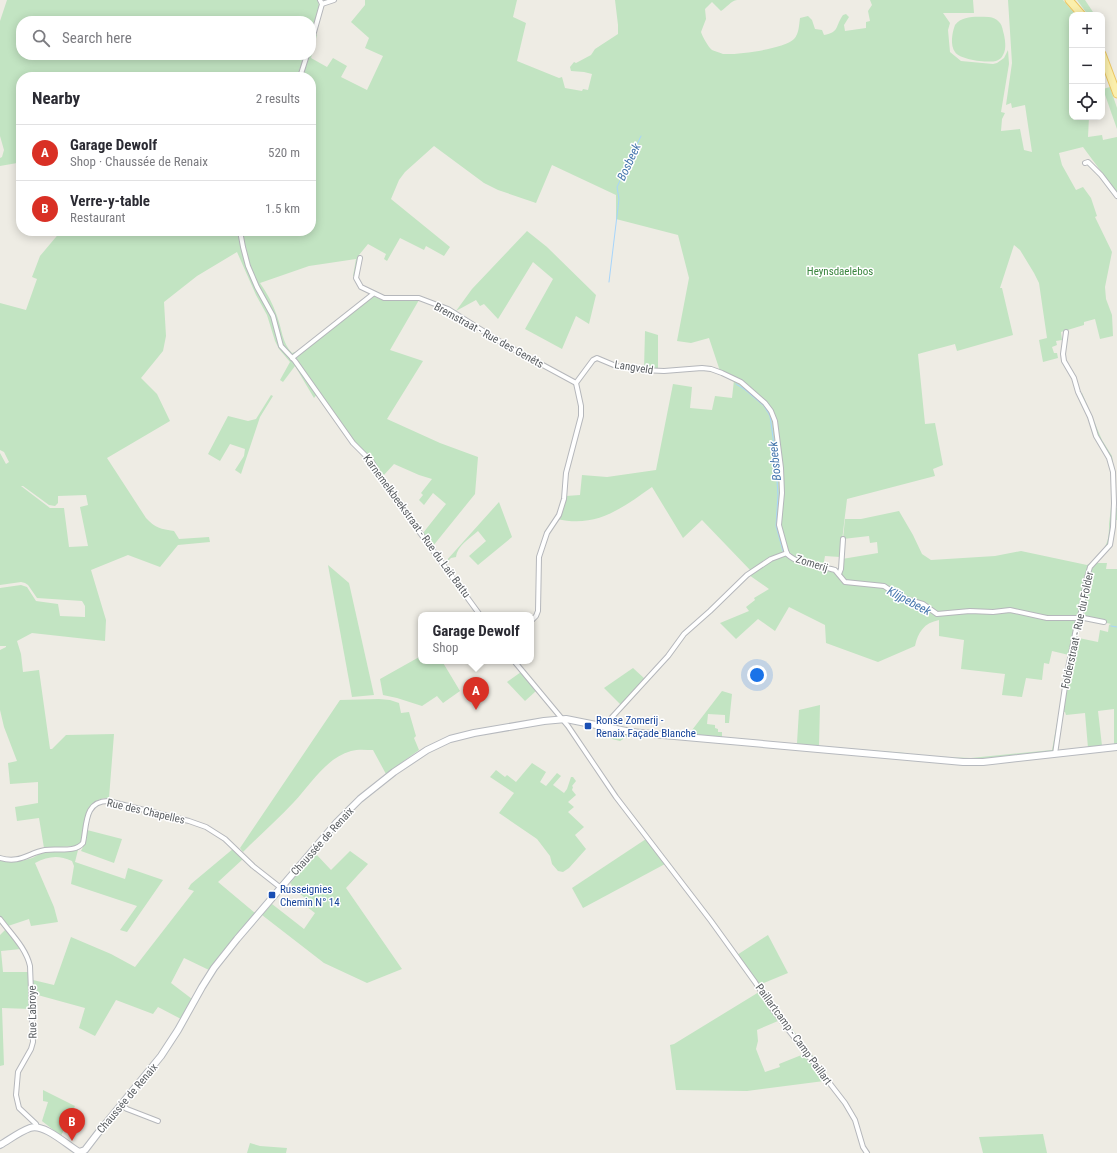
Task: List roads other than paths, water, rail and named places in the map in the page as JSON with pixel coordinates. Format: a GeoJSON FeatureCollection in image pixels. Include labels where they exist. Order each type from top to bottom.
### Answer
{"type":"FeatureCollection","features":[{"type":"Feature","properties":{"kind":"main road"},"geometry":{"type":"LineString","coordinates":[[1069,0],[1079,12]]}},
{"type":"Feature","properties":{"kind":"main road"},"geometry":{"type":"LineString","coordinates":[[1105,62],[1117,94]]}},
{"type":"Feature","properties":{"kind":"street"},"geometry":{"type":"LineString","coordinates":[[316,22],[321,2],[334,0]]}},
{"type":"Feature","properties":{"kind":"street"},"geometry":{"type":"LineString","coordinates":[[302,72],[305,60]]}},
{"type":"Feature","properties":{"kind":"street"},"geometry":{"type":"LineString","coordinates":[[1085,163],[1088,162],[1096,169],[1117,196]]}},
{"type":"Feature","properties":{"kind":"street","name":"Karnemelkbeekstraat - Rue du Lait Battu"},"geometry":{"type":"LineString","coordinates":[[241,236],[248,266],[257,287],[273,316],[281,346],[292,358],[346,434],[372,462],[383,482],[478,612]]}},
{"type":"Feature","properties":{"kind":"street","name":"Bremstraat - Rue des Genêts"},"geometry":{"type":"LineString","coordinates":[[360,258],[356,278],[361,287],[373,294],[386,298],[419,298],[439,305],[504,344],[576,382]]}},
{"type":"Feature","properties":{"kind":"street"},"geometry":{"type":"LineString","coordinates":[[292,358],[373,294]]}},
{"type":"Feature","properties":{"kind":"street","name":"Folderstraat - Rue du Folder"},"geometry":{"type":"LineString","coordinates":[[1055,754],[1067,673],[1089,570],[1108,549],[1110,543],[1113,520],[1114,489],[1113,472],[1109,458],[1096,436],[1090,417],[1078,392],[1074,378],[1064,361],[1063,354],[1066,332]]}},
{"type":"Feature","properties":{"kind":"street","name":"Langveld"},"geometry":{"type":"LineString","coordinates":[[576,382],[593,360],[597,358],[616,366],[642,370],[664,371],[702,368],[710,369],[737,380],[754,393],[769,407],[775,422],[782,487],[779,525],[787,553]]}},
{"type":"Feature","properties":{"kind":"street"},"geometry":{"type":"LineString","coordinates":[[534,618],[538,611],[539,557],[547,534],[559,515],[564,500],[565,477],[581,416],[581,406],[576,382]]}},
{"type":"Feature","properties":{"kind":"street"},"geometry":{"type":"LineString","coordinates":[[839,574],[841,568],[842,539]]}},
{"type":"Feature","properties":{"kind":"street","name":"Zomerij"},"geometry":{"type":"LineString","coordinates":[[603,727],[668,656],[684,634],[749,574],[774,558],[787,553],[789,556],[801,562],[832,569],[839,574],[842,580],[847,583],[887,587],[902,598],[923,604],[937,614],[1010,610],[1047,618],[1079,618],[1104,622]]}},
{"type":"Feature","properties":{"kind":"street"},"geometry":{"type":"LineString","coordinates":[[516,664],[562,719]]}},
{"type":"Feature","properties":{"kind":"street","name":"Chaussée de Renaix"},"geometry":{"type":"LineString","coordinates":[[80,1153],[85,1150],[161,1056],[214,968],[328,832],[353,806],[385,779],[428,750],[444,742],[470,734],[562,719],[652,734],[942,761],[983,762],[1117,747]]}},
{"type":"Feature","properties":{"kind":"street","name":"Paillartcamp - Camp Paillart"},"geometry":{"type":"LineString","coordinates":[[562,719],[616,797],[711,921],[755,982],[773,1010],[851,1112],[863,1147],[867,1153]]}},
{"type":"Feature","properties":{"kind":"street","name":"Rue des Chapelles"},"geometry":{"type":"LineString","coordinates":[[0,858],[7,860],[20,859],[46,850],[74,849],[80,847],[83,843],[90,808],[97,803],[108,800],[189,821],[206,827],[225,839],[249,862],[281,888]]}},
{"type":"Feature","properties":{"kind":"street","name":"Rue Labroye"},"geometry":{"type":"LineString","coordinates":[[0,919],[24,950],[28,957],[30,966],[33,1042],[31,1049],[18,1072],[16,1095],[19,1108],[36,1124],[37,1127]]}},
{"type":"Feature","properties":{"kind":"street"},"geometry":{"type":"LineString","coordinates":[[121,1105],[127,1109],[158,1121]]}},
{"type":"Feature","properties":{"kind":"street"},"geometry":{"type":"LineString","coordinates":[[0,1145],[28,1129],[37,1127],[80,1153]]}},
{"type":"Feature","properties":{"kind":"waterway","name":"Bosbeek"},"geometry":{"type":"LineString","coordinates":[[609,282],[619,199],[617,187],[641,136]]}},
{"type":"Feature","properties":{"kind":"waterway","name":"Bosbeek"},"geometry":{"type":"LineString","coordinates":[[736,384],[764,406],[770,416],[775,452],[778,495],[776,526],[783,551]]}},
{"type":"Feature","properties":{"kind":"waterway","name":"Klijpebeek"},"geometry":{"type":"LineString","coordinates":[[809,566],[829,570]]}},
{"type":"Feature","properties":{"kind":"waterway","name":"Klijpebeek"},"geometry":{"type":"LineString","coordinates":[[920,605],[933,613]]}},
{"type":"Feature","properties":{"kind":"waterway","name":"Klijpebeek"},"geometry":{"type":"LineString","coordinates":[[990,614],[1000,613]]}},
{"type":"Feature","properties":{"kind":"waterway","name":"Klijpebeek"},"geometry":{"type":"LineString","coordinates":[[939,616],[945,615]]}},
{"type":"Feature","properties":{"kind":"waterway","name":"Klijpebeek"},"geometry":{"type":"LineString","coordinates":[[1111,626],[1117,627]]}},
{"type":"Feature","properties":{"kind":"place","name":"Garage Dewolf"},"geometry":{"type":"Point","coordinates":[476,710]}},
{"type":"Feature","properties":{"kind":"place","name":"Ronse Zomerij - Renaix Façade Blanche"},"geometry":{"type":"Point","coordinates":[588,726]}},
{"type":"Feature","properties":{"kind":"place","name":"Russeignies Chemin N° 14"},"geometry":{"type":"Point","coordinates":[272,895]}},
{"type":"Feature","properties":{"kind":"place","name":"Verre-y-table"},"geometry":{"type":"Point","coordinates":[72,1141]}},
{"type":"Feature","properties":{"kind":"park label","name":"Heynsdaelebos"},"geometry":{"type":"Point","coordinates":[840,271]}}]}
